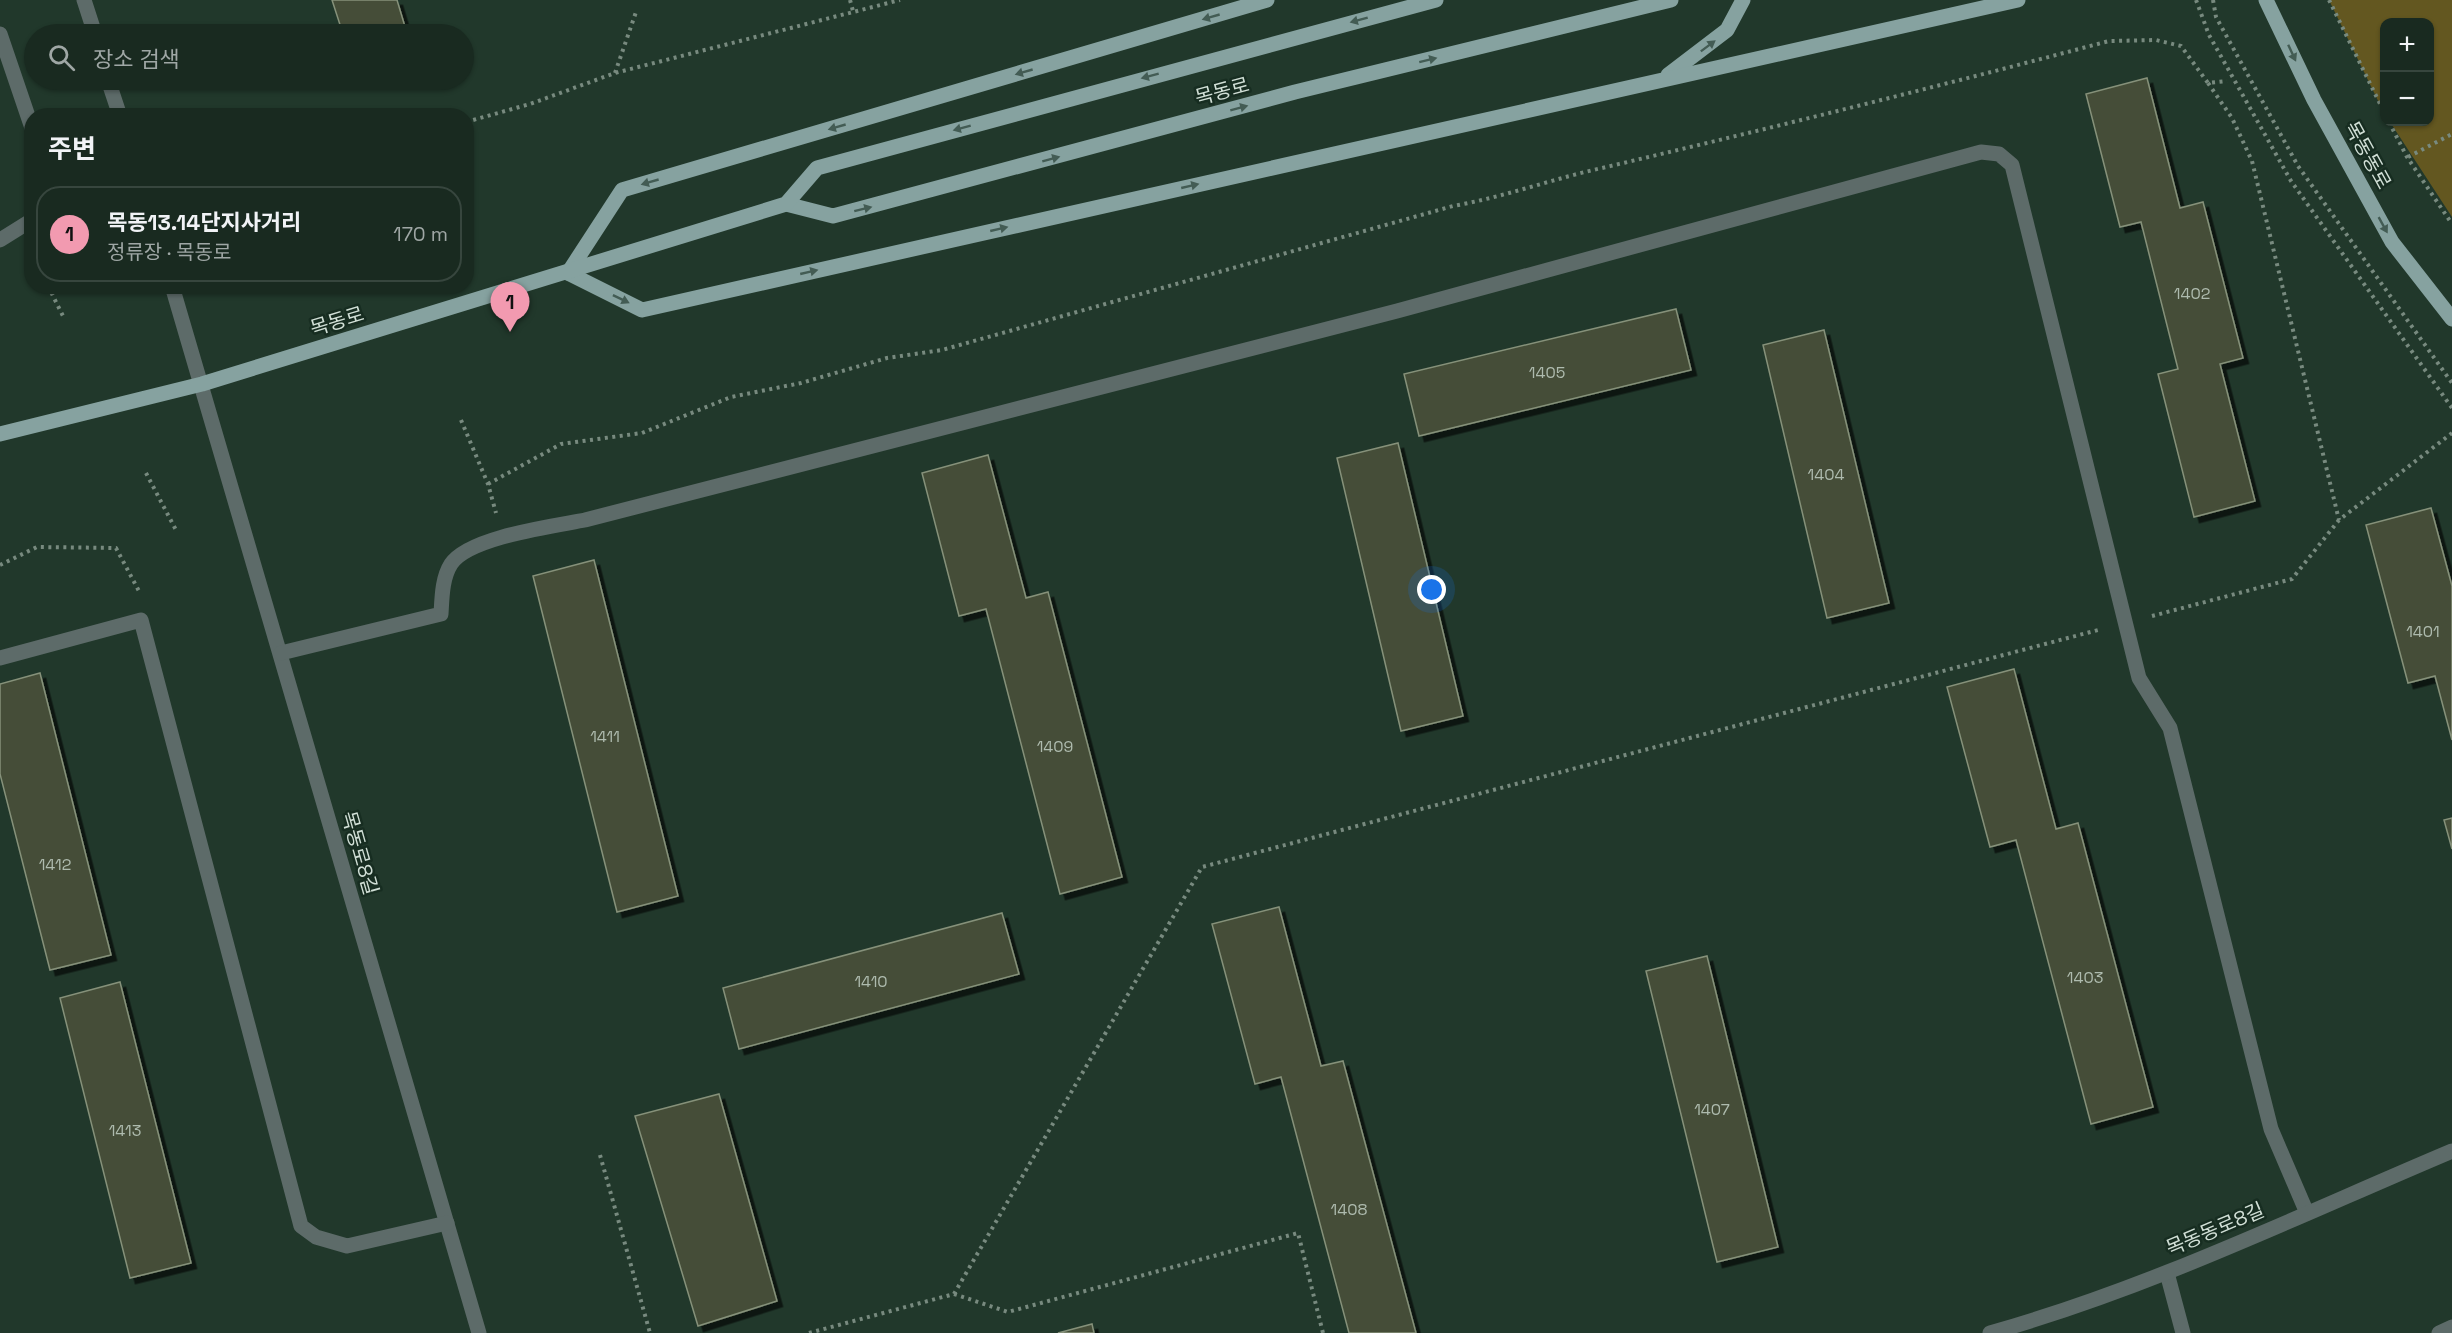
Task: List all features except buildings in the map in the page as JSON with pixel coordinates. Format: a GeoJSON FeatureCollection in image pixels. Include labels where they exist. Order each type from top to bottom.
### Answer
{"type":"FeatureCollection","features":[{"type":"Feature","properties":{"kind":"main road"},"geometry":{"type":"LineString","coordinates":[[1267,0],[622,190],[568,273],[642,310],[2018,0]]}},
{"type":"Feature","properties":{"kind":"main road","name":"목동로"},"geometry":{"type":"LineString","coordinates":[[0,434],[202,384],[786,204],[817,168],[1436,0]]}},
{"type":"Feature","properties":{"kind":"main road","name":"목동로"},"geometry":{"type":"LineString","coordinates":[[786,204],[833,216],[1295,92],[1671,0]]}},
{"type":"Feature","properties":{"kind":"main road"},"geometry":{"type":"LineString","coordinates":[[1661,81],[1727,30],[1743,0]]}},
{"type":"Feature","properties":{"kind":"main road","name":"목동동로"},"geometry":{"type":"LineString","coordinates":[[2266,0],[2314,100],[2392,242],[2452,319]]}},
{"type":"Feature","properties":{"kind":"street"},"geometry":{"type":"LineString","coordinates":[[84,0],[92,24]]}},
{"type":"Feature","properties":{"kind":"street"},"geometry":{"type":"LineString","coordinates":[[0,34],[25,108]]}},
{"type":"Feature","properties":{"kind":"street"},"geometry":{"type":"LineString","coordinates":[[111,90],[117,108]]}},
{"type":"Feature","properties":{"kind":"street"},"geometry":{"type":"LineString","coordinates":[[281,653],[441,614],[442,588],[451,564],[465,553],[503,537],[585,520],[1397,311],[1981,152],[1999,154],[2012,165],[2139,678],[2170,728],[2271,1130],[2307,1213]]}},
{"type":"Feature","properties":{"kind":"street"},"geometry":{"type":"LineString","coordinates":[[0,240],[24,225]]}},
{"type":"Feature","properties":{"kind":"street","name":"목동로8길"},"geometry":{"type":"LineString","coordinates":[[174,294],[479,1333]]}},
{"type":"Feature","properties":{"kind":"street"},"geometry":{"type":"LineString","coordinates":[[0,657],[141,620],[301,1226],[316,1237],[347,1246],[447,1223]]}},
{"type":"Feature","properties":{"kind":"street","name":"목동동로8길"},"geometry":{"type":"LineString","coordinates":[[1990,1333],[2029,1322],[2167,1273],[2452,1151]]}},
{"type":"Feature","properties":{"kind":"street"},"geometry":{"type":"LineString","coordinates":[[2167,1273],[2183,1333]]}},
{"type":"Feature","properties":{"kind":"street"},"geometry":{"type":"LineString","coordinates":[[2439,1333],[2452,1327]]}},
{"type":"Feature","properties":{"kind":"path"},"geometry":{"type":"LineString","coordinates":[[850,0],[853,11]]}},
{"type":"Feature","properties":{"kind":"path"},"geometry":{"type":"LineString","coordinates":[[474,120],[530,104],[615,73],[900,0]]}},
{"type":"Feature","properties":{"kind":"path"},"geometry":{"type":"LineString","coordinates":[[2196,0],[2209,35],[2291,181],[2452,408]]}},
{"type":"Feature","properties":{"kind":"path"},"geometry":{"type":"LineString","coordinates":[[2213,0],[2216,17],[2298,166],[2452,383]]}},
{"type":"Feature","properties":{"kind":"path"},"geometry":{"type":"LineString","coordinates":[[2329,0],[2380,102]]}},
{"type":"Feature","properties":{"kind":"path"},"geometry":{"type":"LineString","coordinates":[[615,73],[636,12]]}},
{"type":"Feature","properties":{"kind":"path"},"geometry":{"type":"LineString","coordinates":[[488,484],[561,444],[642,433],[731,397],[801,383],[887,358],[942,350],[1453,206],[1498,198],[1577,173],[1827,116],[2109,41],[2156,40],[2181,46],[2232,118],[2252,161],[2339,520]]}},
{"type":"Feature","properties":{"kind":"path"},"geometry":{"type":"LineString","coordinates":[[2208,83],[2227,81]]}},
{"type":"Feature","properties":{"kind":"path"},"geometry":{"type":"LineString","coordinates":[[2391,126],[2407,158],[2452,224]]}},
{"type":"Feature","properties":{"kind":"path"},"geometry":{"type":"LineString","coordinates":[[2407,158],[2452,134]]}},
{"type":"Feature","properties":{"kind":"path"},"geometry":{"type":"LineString","coordinates":[[52,294],[64,318]]}},
{"type":"Feature","properties":{"kind":"path"},"geometry":{"type":"LineString","coordinates":[[460,420],[488,484],[503,537]]}},
{"type":"Feature","properties":{"kind":"path"},"geometry":{"type":"LineString","coordinates":[[2141,619],[2292,579],[2339,520],[2452,433]]}},
{"type":"Feature","properties":{"kind":"path"},"geometry":{"type":"LineString","coordinates":[[146,473],[177,532]]}},
{"type":"Feature","properties":{"kind":"path"},"geometry":{"type":"LineString","coordinates":[[0,565],[37,547],[116,548],[148,608],[141,620]]}},
{"type":"Feature","properties":{"kind":"path"},"geometry":{"type":"LineString","coordinates":[[954,1294],[1202,867],[2106,628]]}},
{"type":"Feature","properties":{"kind":"path"},"geometry":{"type":"LineString","coordinates":[[600,1155],[650,1333]]}},
{"type":"Feature","properties":{"kind":"path"},"geometry":{"type":"LineString","coordinates":[[809,1333],[954,1294],[1008,1312],[1298,1233],[1323,1333]]}},
{"type":"Feature","properties":{"kind":"shaded area"},"geometry":{"type":"Polygon","coordinates":[[[2329,0],[2452,0],[2452,217],[2393,126],[2434,126],[2434,18],[2380,18],[2380,105],[2329,0]]]}},
{"type":"Feature","properties":{"kind":"place","name":"목동13.14단지사거리"},"geometry":{"type":"Point","coordinates":[510,332]}}]}
